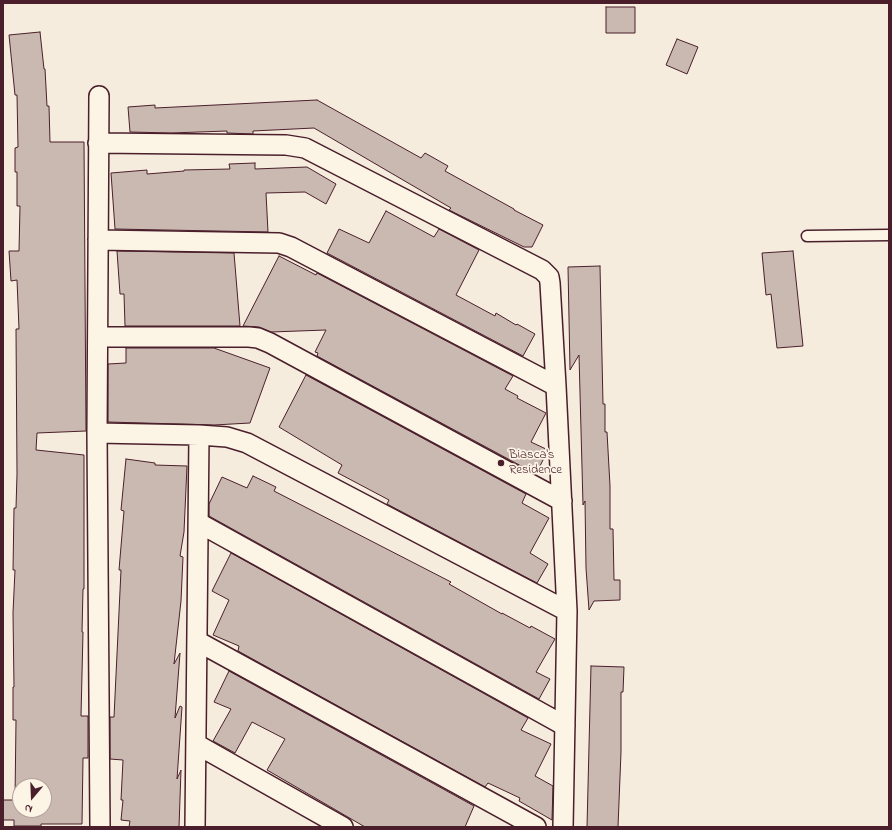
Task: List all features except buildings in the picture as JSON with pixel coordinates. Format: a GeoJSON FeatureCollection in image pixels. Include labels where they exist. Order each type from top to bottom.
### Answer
{"type":"FeatureCollection","features":[{"type":"Feature","properties":{"kind":"street"},"geometry":{"type":"LineString","coordinates":[[99,96],[97,433],[100,827]]}},
{"type":"Feature","properties":{"kind":"street"},"geometry":{"type":"LineString","coordinates":[[98,143],[286,145],[305,148],[542,270],[549,277],[567,611],[563,827]]}},
{"type":"Feature","properties":{"kind":"street"},"geometry":{"type":"LineString","coordinates":[[98,240],[279,243],[291,247],[556,386]]}},
{"type":"Feature","properties":{"kind":"street"},"geometry":{"type":"LineString","coordinates":[[98,337],[258,338],[270,343],[562,500]]}},
{"type":"Feature","properties":{"kind":"street"},"geometry":{"type":"LineString","coordinates":[[97,433],[199,435],[227,437],[247,443],[567,611]]}},
{"type":"Feature","properties":{"kind":"street"},"geometry":{"type":"LineString","coordinates":[[195,827],[199,435]]}},
{"type":"Feature","properties":{"kind":"street"},"geometry":{"type":"LineString","coordinates":[[199,522],[565,726]]}},
{"type":"Feature","properties":{"kind":"street"},"geometry":{"type":"LineString","coordinates":[[197,641],[536,827]]}},
{"type":"Feature","properties":{"kind":"street"},"geometry":{"type":"LineString","coordinates":[[196,744],[342,827]]}},
{"type":"Feature","properties":{"kind":"lane"},"geometry":{"type":"LineString","coordinates":[[807,236],[889,235]]}},
{"type":"Feature","properties":{"kind":"place","name":"Biasca's Residence"},"geometry":{"type":"Point","coordinates":[501,463]}}]}
